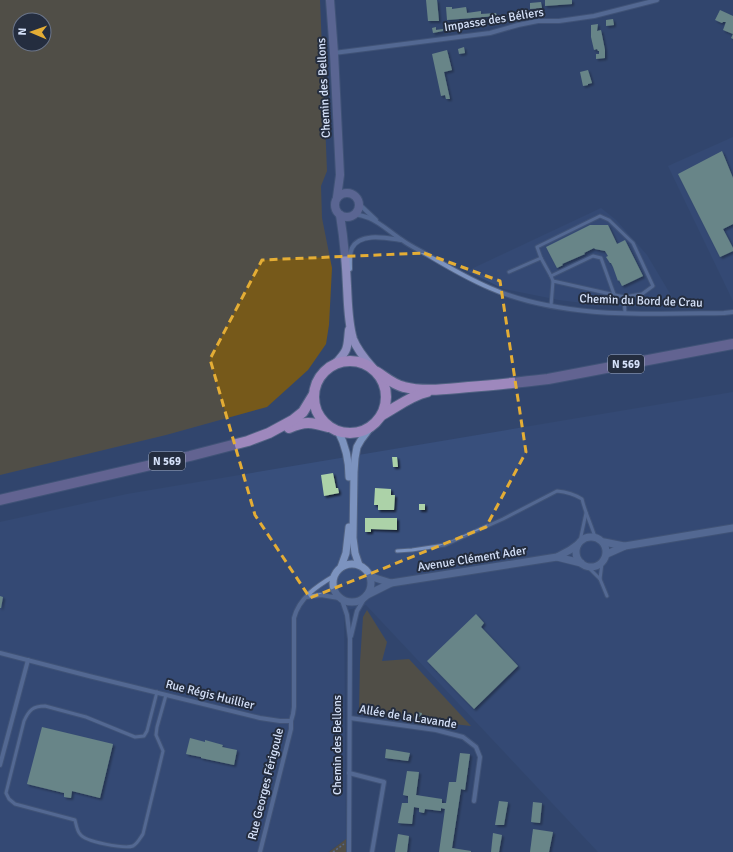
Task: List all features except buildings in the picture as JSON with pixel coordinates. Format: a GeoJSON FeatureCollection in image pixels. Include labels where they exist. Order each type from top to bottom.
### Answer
{"type":"FeatureCollection","features":[{"type":"Feature","properties":{"kind":"main road","name":"Chemin des Bellons"},"geometry":{"type":"LineString","coordinates":[[330,0],[340,175],[337,197]]}},
{"type":"Feature","properties":{"kind":"main road","name":"Chemin des Bellons"},"geometry":{"type":"LineString","coordinates":[[340,175],[349,193]]}},
{"type":"Feature","properties":{"kind":"main road"},"geometry":{"type":"LineString","coordinates":[[344,239],[353,215],[358,207],[358,203],[355,197],[349,193],[342,194],[337,197],[334,205],[337,213],[346,217],[353,215]]}},
{"type":"Feature","properties":{"kind":"main road"},"geometry":{"type":"LineString","coordinates":[[340,215],[344,239],[350,324],[354,340],[363,356],[382,380],[386,388],[387,397],[386,406],[377,422],[370,428],[353,434],[335,430],[324,422],[318,414],[314,404],[316,384],[321,375],[336,363],[347,348],[350,324]]}},
{"type":"Feature","properties":{"kind":"main road","name":"N 569"},"geometry":{"type":"LineString","coordinates":[[382,415],[416,395],[436,390],[548,379],[733,344]]}},
{"type":"Feature","properties":{"kind":"main road"},"geometry":{"type":"LineString","coordinates":[[336,363],[351,360],[358,361],[374,370]]}},
{"type":"Feature","properties":{"kind":"main road","name":"N 569"},"geometry":{"type":"LineString","coordinates":[[374,370],[402,386],[436,390]]}},
{"type":"Feature","properties":{"kind":"main road","name":"N 569"},"geometry":{"type":"LineString","coordinates":[[0,500],[248,441],[270,433],[299,416],[314,394]]}},
{"type":"Feature","properties":{"kind":"main road","name":"N 569"},"geometry":{"type":"LineString","coordinates":[[270,433],[282,431],[305,423],[317,424],[335,430]]}},
{"type":"Feature","properties":{"kind":"street","name":"Impasse des Béliers"},"geometry":{"type":"LineString","coordinates":[[334,53],[490,33],[538,21],[559,21],[594,16],[656,0]]}},
{"type":"Feature","properties":{"kind":"street"},"geometry":{"type":"LineString","coordinates":[[358,203],[377,222]]}},
{"type":"Feature","properties":{"kind":"street"},"geometry":{"type":"LineString","coordinates":[[353,215],[368,217],[377,222]]}},
{"type":"Feature","properties":{"kind":"street","name":"Chemin du Bord de Crau"},"geometry":{"type":"LineString","coordinates":[[377,222],[402,240],[453,270],[490,288],[515,297],[551,306],[593,312],[733,312]]}},
{"type":"Feature","properties":{"kind":"street"},"geometry":{"type":"LineString","coordinates":[[347,286],[350,274],[352,249],[358,240],[375,237],[402,240]]}},
{"type":"Feature","properties":{"kind":"street"},"geometry":{"type":"LineString","coordinates":[[359,565],[355,553],[353,538],[355,458],[357,447],[370,428]]}},
{"type":"Feature","properties":{"kind":"street"},"geometry":{"type":"LineString","coordinates":[[335,430],[346,450],[349,471],[349,529],[346,553],[341,567]]}},
{"type":"Feature","properties":{"kind":"street"},"geometry":{"type":"LineString","coordinates":[[607,554],[625,546],[733,528]]}},
{"type":"Feature","properties":{"kind":"street"},"geometry":{"type":"LineString","coordinates":[[604,542],[607,554],[602,563],[593,567],[584,565],[578,559],[576,550],[579,543],[590,536],[595,536],[604,542],[625,546]]}},
{"type":"Feature","properties":{"kind":"street","name":"Avenue Clément Ader"},"geometry":{"type":"LineString","coordinates":[[366,597],[391,584],[558,557],[579,543]]}},
{"type":"Feature","properties":{"kind":"street","name":"Avenue Clément Ader"},"geometry":{"type":"LineString","coordinates":[[558,557],[584,565]]}},
{"type":"Feature","properties":{"kind":"street"},"geometry":{"type":"LineString","coordinates":[[340,599],[335,593],[332,581],[337,570],[347,564],[359,565],[375,578],[391,584]]}},
{"type":"Feature","properties":{"kind":"street"},"geometry":{"type":"LineString","coordinates":[[307,597],[321,595],[355,603],[366,597],[371,586],[370,575]]}},
{"type":"Feature","properties":{"kind":"street"},"geometry":{"type":"LineString","coordinates":[[291,721],[294,707],[294,618],[299,605],[312,590],[334,576]]}},
{"type":"Feature","properties":{"kind":"street","name":"Chemin des Bellons"},"geometry":{"type":"LineString","coordinates":[[350,638],[357,611],[366,597]]}},
{"type":"Feature","properties":{"kind":"street","name":"Chemin des Bellons"},"geometry":{"type":"LineString","coordinates":[[340,599],[347,615],[350,638],[348,852]]}},
{"type":"Feature","properties":{"kind":"street","name":"Rue Régis Huillier"},"geometry":{"type":"LineString","coordinates":[[0,653],[260,718],[291,721]]}},
{"type":"Feature","properties":{"kind":"street"},"geometry":{"type":"LineString","coordinates":[[0,765],[28,660]]}},
{"type":"Feature","properties":{"kind":"street","name":"Allée de la Lavande"},"geometry":{"type":"LineString","coordinates":[[350,718],[436,730],[463,737],[476,747],[480,757],[474,800]]}},
{"type":"Feature","properties":{"kind":"street","name":"Rue Georges Férigoule"},"geometry":{"type":"LineString","coordinates":[[260,852],[291,730],[291,721]]}},
{"type":"Feature","properties":{"kind":"street"},"geometry":{"type":"LineString","coordinates":[[349,773],[384,782],[372,852]]}},
{"type":"Feature","properties":{"kind":"lane"},"geometry":{"type":"LineString","coordinates":[[551,306],[553,281],[537,247],[600,216],[609,220],[633,243],[653,286],[642,294],[624,297],[553,281]]}},
{"type":"Feature","properties":{"kind":"lane"},"geometry":{"type":"LineString","coordinates":[[551,276],[593,256],[601,258],[614,294]]}},
{"type":"Feature","properties":{"kind":"lane"},"geometry":{"type":"LineString","coordinates":[[509,272],[541,258]]}},
{"type":"Feature","properties":{"kind":"lane"},"geometry":{"type":"LineString","coordinates":[[624,297],[625,313]]}},
{"type":"Feature","properties":{"kind":"lane"},"geometry":{"type":"LineString","coordinates":[[397,551],[445,545],[503,519],[557,491],[566,492],[582,499],[595,536]]}},
{"type":"Feature","properties":{"kind":"lane"},"geometry":{"type":"LineString","coordinates":[[579,543],[586,513]]}},
{"type":"Feature","properties":{"kind":"lane"},"geometry":{"type":"LineString","coordinates":[[600,579],[602,563]]}},
{"type":"Feature","properties":{"kind":"lane"},"geometry":{"type":"LineString","coordinates":[[584,565],[600,579],[607,596]]}},
{"type":"Feature","properties":{"kind":"lane"},"geometry":{"type":"LineString","coordinates":[[157,692],[147,731],[144,736],[135,737],[86,717],[46,706],[39,706],[28,711],[24,721],[6,793],[8,799],[15,804],[75,820],[80,834],[84,838],[98,843],[123,847],[137,844],[143,834],[163,751],[156,735],[166,694]]}},
{"type":"Feature","properties":{"kind":"path"},"geometry":{"type":"LineString","coordinates":[[333,852],[349,841]]}},
{"type":"Feature","properties":{"kind":"highlighted area"},"geometry":{"type":"Polygon","coordinates":[[[424,253],[500,281],[526,452],[486,527],[310,598],[255,515],[210,359],[262,260],[424,253]]]}},
{"type":"Feature","properties":{"kind":"shaded area"},"geometry":{"type":"Polygon","coordinates":[[[0,0],[320,0],[327,171],[321,186],[322,218],[332,268],[329,325],[326,344],[308,370],[267,407],[166,435],[0,475],[0,0]]]}},
{"type":"Feature","properties":{"kind":"shaded area"},"geometry":{"type":"Polygon","coordinates":[[[733,137],[733,301],[668,166],[733,137]]]}},
{"type":"Feature","properties":{"kind":"shaded area"},"geometry":{"type":"Polygon","coordinates":[[[601,208],[616,220],[647,255],[678,307],[607,306],[559,300],[504,289],[467,271],[601,208]]]}},
{"type":"Feature","properties":{"kind":"shaded area"},"geometry":{"type":"Polygon","coordinates":[[[733,392],[733,852],[598,852],[366,605],[344,611],[346,839],[328,852],[0,852],[0,522],[127,494],[733,392]]]}},
{"type":"Feature","properties":{"kind":"shaded area"},"geometry":{"type":"Polygon","coordinates":[[[367,610],[387,642],[382,661],[409,659],[471,726],[359,713],[363,617],[367,610]]]}},
{"type":"Feature","properties":{"kind":"shaded area"},"geometry":{"type":"Polygon","coordinates":[[[346,839],[346,852],[329,852],[346,839]]]}}]}
